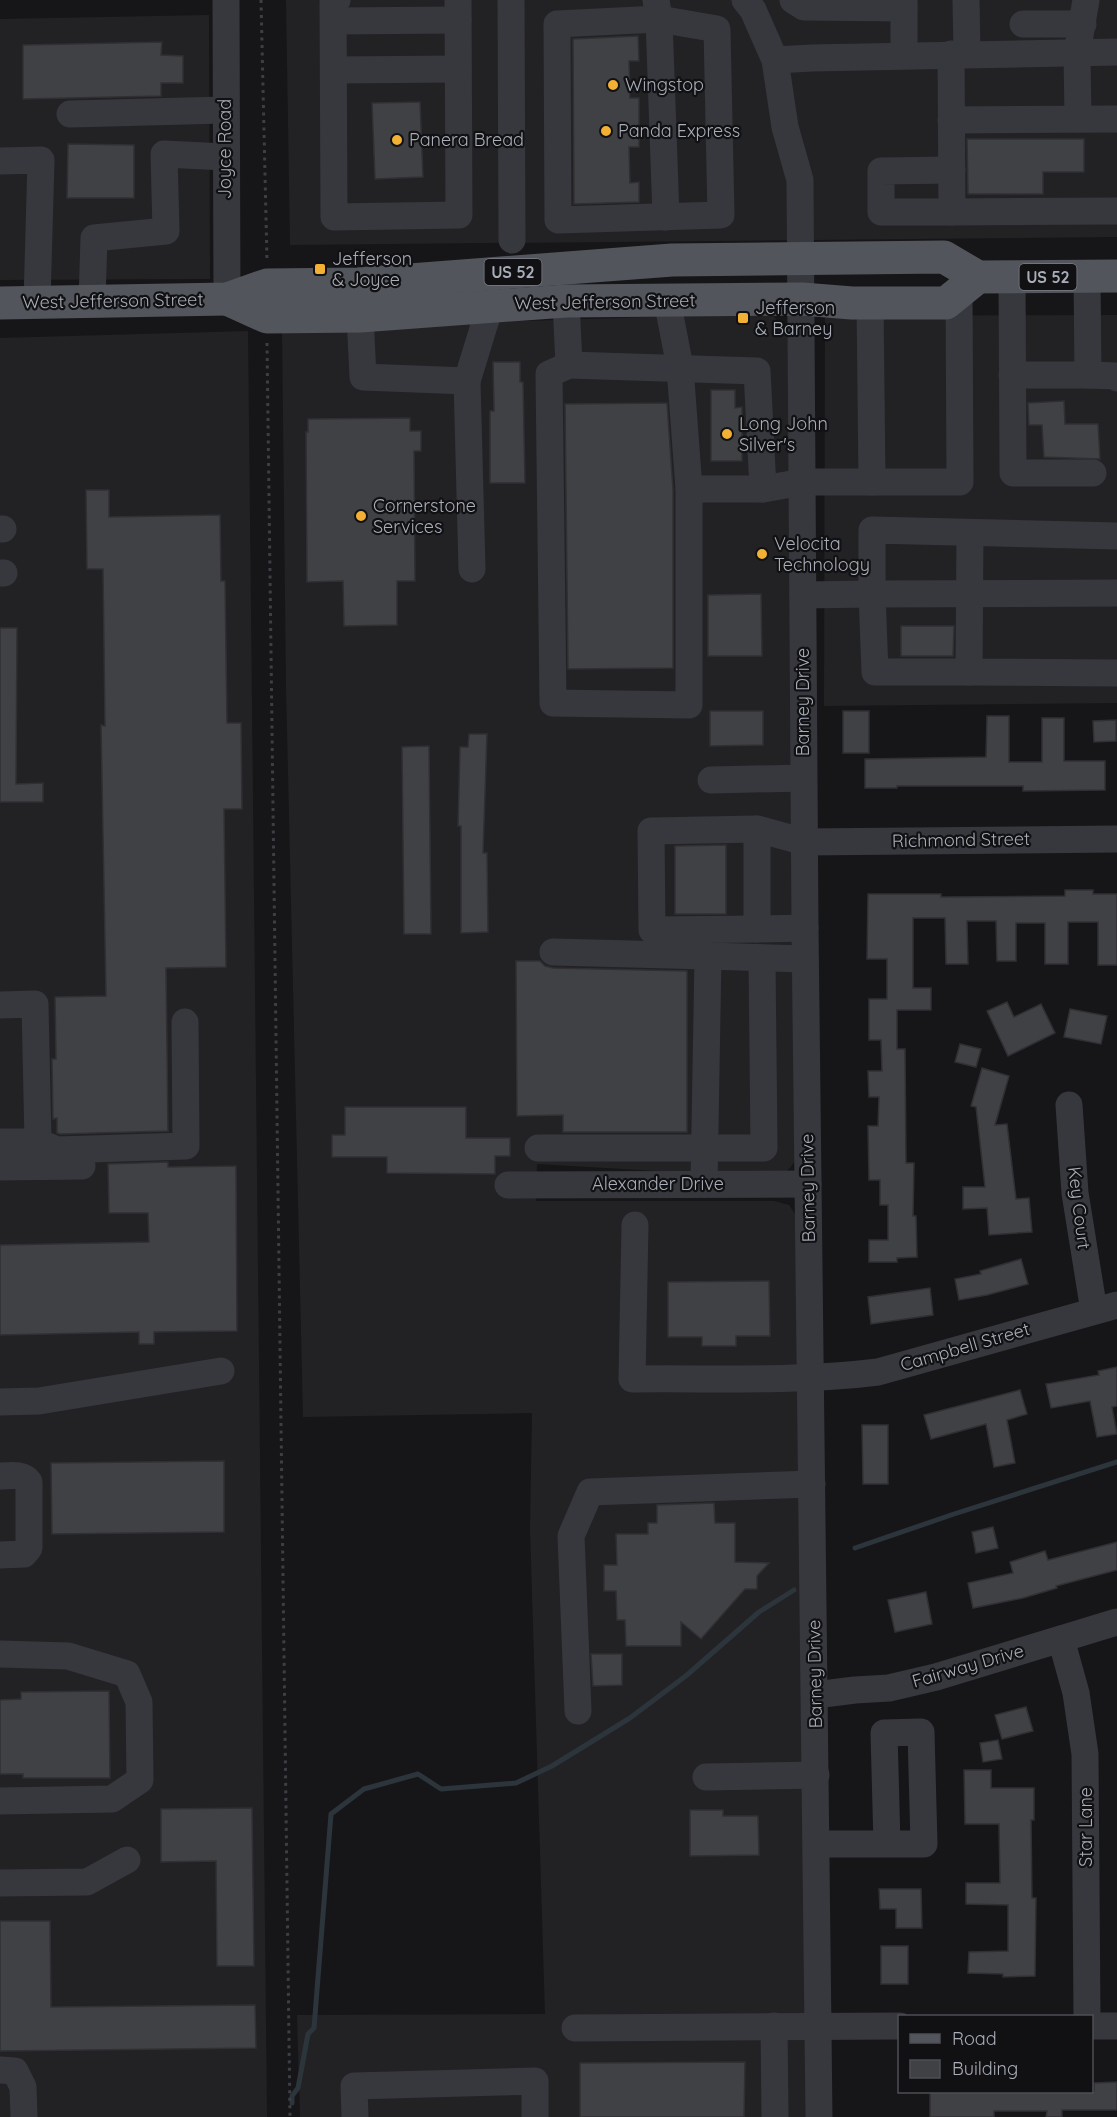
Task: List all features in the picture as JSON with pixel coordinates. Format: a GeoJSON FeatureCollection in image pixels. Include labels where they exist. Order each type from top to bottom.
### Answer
{"type":"FeatureCollection","features":[{"type":"Feature","properties":{"kind":"main road","name":"West Jefferson Street"},"geometry":{"type":"LineString","coordinates":[[227,299],[267,317],[360,316],[489,290],[542,270],[672,260],[944,257],[968,285]]}},
{"type":"Feature","properties":{"kind":"main road","name":"West Jefferson Street"},"geometry":{"type":"LineString","coordinates":[[0,303],[227,299],[267,285],[358,284],[489,290],[566,301],[802,299],[946,303],[968,285],[1012,277],[1102,277]]}},
{"type":"Feature","properties":{"kind":"street","name":"Joyce Road"},"geometry":{"type":"LineString","coordinates":[[226,0],[227,299]]}},
{"type":"Feature","properties":{"kind":"street"},"geometry":{"type":"LineString","coordinates":[[472,569],[467,381],[489,290],[512,240],[511,0]]}},
{"type":"Feature","properties":{"kind":"street","name":"Barney Drive"},"geometry":{"type":"LineString","coordinates":[[745,0],[753,10],[775,60],[785,127],[800,180],[803,778],[819,2117]]}},
{"type":"Feature","properties":{"kind":"street"},"geometry":{"type":"LineString","coordinates":[[793,0],[804,7],[904,4],[904,56]]}},
{"type":"Feature","properties":{"kind":"street"},"geometry":{"type":"LineString","coordinates":[[952,212],[951,120],[966,0]]}},
{"type":"Feature","properties":{"kind":"street"},"geometry":{"type":"LineString","coordinates":[[335,10],[458,10],[459,215],[334,217],[335,10]]}},
{"type":"Feature","properties":{"kind":"street"},"geometry":{"type":"LineString","coordinates":[[658,10],[666,217]]}},
{"type":"Feature","properties":{"kind":"street"},"geometry":{"type":"LineString","coordinates":[[658,10],[717,29],[721,215],[558,220],[556,24],[658,10]]}},
{"type":"Feature","properties":{"kind":"street"},"geometry":{"type":"LineString","coordinates":[[1024,53],[1022,12],[1084,12],[1077,52],[1078,119]]}},
{"type":"Feature","properties":{"kind":"street"},"geometry":{"type":"LineString","coordinates":[[775,60],[1117,52]]}},
{"type":"Feature","properties":{"kind":"street"},"geometry":{"type":"LineString","coordinates":[[334,70],[458,69]]}},
{"type":"Feature","properties":{"kind":"street"},"geometry":{"type":"LineString","coordinates":[[70,114],[225,110]]}},
{"type":"Feature","properties":{"kind":"street"},"geometry":{"type":"LineString","coordinates":[[951,120],[1117,119]]}},
{"type":"Feature","properties":{"kind":"street"},"geometry":{"type":"LineString","coordinates":[[92,301],[94,238],[166,231],[164,154],[225,157]]}},
{"type":"Feature","properties":{"kind":"street"},"geometry":{"type":"LineString","coordinates":[[0,161],[41,160],[37,302]]}},
{"type":"Feature","properties":{"kind":"street"},"geometry":{"type":"LineString","coordinates":[[952,170],[881,171],[881,213],[1117,211]]}},
{"type":"Feature","properties":{"kind":"street"},"geometry":{"type":"LineString","coordinates":[[512,240],[542,270]]}},
{"type":"Feature","properties":{"kind":"street"},"geometry":{"type":"LineString","coordinates":[[1012,277],[1013,473],[1093,473]]}},
{"type":"Feature","properties":{"kind":"street"},"geometry":{"type":"LineString","coordinates":[[1088,375],[1102,277]]}},
{"type":"Feature","properties":{"kind":"street"},"geometry":{"type":"LineString","coordinates":[[689,489],[763,489],[803,482],[960,482],[968,285]]}},
{"type":"Feature","properties":{"kind":"street"},"geometry":{"type":"LineString","coordinates":[[667,300],[680,367],[689,489],[689,705],[553,703],[549,374],[569,365],[680,367],[757,370],[763,489]]}},
{"type":"Feature","properties":{"kind":"street"},"geometry":{"type":"LineString","coordinates":[[566,301],[569,365]]}},
{"type":"Feature","properties":{"kind":"street"},"geometry":{"type":"LineString","coordinates":[[870,302],[872,482]]}},
{"type":"Feature","properties":{"kind":"street"},"geometry":{"type":"LineString","coordinates":[[360,316],[363,377],[467,381]]}},
{"type":"Feature","properties":{"kind":"street"},"geometry":{"type":"LineString","coordinates":[[1012,375],[1088,375],[1117,376],[1117,378]]}},
{"type":"Feature","properties":{"kind":"street"},"geometry":{"type":"LineString","coordinates":[[1117,536],[872,530],[875,672],[1117,673]]}},
{"type":"Feature","properties":{"kind":"street"},"geometry":{"type":"LineString","coordinates":[[969,672],[970,533]]}},
{"type":"Feature","properties":{"kind":"street"},"geometry":{"type":"LineString","coordinates":[[803,595],[1117,594]]}},
{"type":"Feature","properties":{"kind":"street"},"geometry":{"type":"LineString","coordinates":[[711,780],[803,778]]}},
{"type":"Feature","properties":{"kind":"street"},"geometry":{"type":"LineString","coordinates":[[757,829],[758,929],[805,928]]}},
{"type":"Feature","properties":{"kind":"street","name":"Richmond Street"},"geometry":{"type":"LineString","coordinates":[[758,929],[652,930],[651,831],[757,829],[805,842],[1117,838]]}},
{"type":"Feature","properties":{"kind":"street"},"geometry":{"type":"LineString","coordinates":[[553,952],[805,959]]}},
{"type":"Feature","properties":{"kind":"street"},"geometry":{"type":"LineString","coordinates":[[704,1184],[708,956]]}},
{"type":"Feature","properties":{"kind":"street"},"geometry":{"type":"LineString","coordinates":[[538,1148],[764,1148],[762,958]]}},
{"type":"Feature","properties":{"kind":"street"},"geometry":{"type":"LineString","coordinates":[[0,1005],[35,1004],[38,1142]]}},
{"type":"Feature","properties":{"kind":"street"},"geometry":{"type":"LineString","coordinates":[[0,1142],[38,1142],[57,1150],[186,1146],[185,1023]]}},
{"type":"Feature","properties":{"kind":"street","name":"Key Court"},"geometry":{"type":"LineString","coordinates":[[1069,1105],[1075,1193],[1105,1308]]}},
{"type":"Feature","properties":{"kind":"street"},"geometry":{"type":"LineString","coordinates":[[0,1167],[82,1166]]}},
{"type":"Feature","properties":{"kind":"street","name":"Alexander Drive"},"geometry":{"type":"LineString","coordinates":[[508,1185],[808,1184]]}},
{"type":"Feature","properties":{"kind":"street","name":"Campbell Street"},"geometry":{"type":"LineString","coordinates":[[635,1225],[633,1378],[811,1376],[878,1372],[1105,1308]]}},
{"type":"Feature","properties":{"kind":"street"},"geometry":{"type":"LineString","coordinates":[[0,1402],[39,1401],[221,1371]]}},
{"type":"Feature","properties":{"kind":"street"},"geometry":{"type":"LineString","coordinates":[[0,1476],[22,1476],[29,1482],[29,1548],[24,1554],[0,1555]]}},
{"type":"Feature","properties":{"kind":"street"},"geometry":{"type":"LineString","coordinates":[[578,1711],[571,1536],[590,1492],[812,1484]]}},
{"type":"Feature","properties":{"kind":"street","name":"Fairway Drive"},"geometry":{"type":"LineString","coordinates":[[815,1695],[890,1688],[936,1677],[1117,1622]]}},
{"type":"Feature","properties":{"kind":"street","name":"Star Lane"},"geometry":{"type":"LineString","coordinates":[[1061,1639],[1076,1693],[1085,1754],[1087,2015]]}},
{"type":"Feature","properties":{"kind":"street"},"geometry":{"type":"LineString","coordinates":[[0,1654],[68,1656],[127,1674],[139,1702],[140,1769],[140,1780],[112,1799],[0,1801]]}},
{"type":"Feature","properties":{"kind":"street"},"geometry":{"type":"LineString","coordinates":[[706,1777],[816,1775]]}},
{"type":"Feature","properties":{"kind":"street"},"geometry":{"type":"LineString","coordinates":[[817,1844],[886,1844]]}},
{"type":"Feature","properties":{"kind":"street"},"geometry":{"type":"LineString","coordinates":[[0,1882],[87,1882],[127,1860]]}},
{"type":"Feature","properties":{"kind":"street"},"geometry":{"type":"LineString","coordinates":[[774,2026],[775,2117]]}},
{"type":"Feature","properties":{"kind":"street"},"geometry":{"type":"LineString","coordinates":[[575,2028],[898,2026]]}},
{"type":"Feature","properties":{"kind":"street"},"geometry":{"type":"LineString","coordinates":[[1093,2026],[1117,2026]]}},
{"type":"Feature","properties":{"kind":"street"},"geometry":{"type":"LineString","coordinates":[[0,2070],[15,2071],[23,2086],[24,2117]]}},
{"type":"Feature","properties":{"kind":"street"},"geometry":{"type":"LineString","coordinates":[[355,2117],[354,2086],[535,2081],[535,2117]]}},
{"type":"Feature","properties":{"kind":"path"},"geometry":{"type":"LineString","coordinates":[[261,0],[267,261]]}},
{"type":"Feature","properties":{"kind":"path"},"geometry":{"type":"LineString","coordinates":[[267,335],[290,2117]]}},
{"type":"Feature","properties":{"kind":"shaded area"},"geometry":{"type":"Polygon","coordinates":[[[286,0],[1117,0],[1117,237],[290,245],[286,0]]]}},
{"type":"Feature","properties":{"kind":"shaded area"},"geometry":{"type":"Polygon","coordinates":[[[209,15],[210,279],[0,280],[0,19],[209,15]]]}},
{"type":"Feature","properties":{"kind":"shaded area"},"geometry":{"type":"Polygon","coordinates":[[[741,314],[772,315],[788,331],[798,1157],[778,1178],[537,1164],[536,1201],[774,1201],[789,1205],[797,1217],[810,2117],[300,2117],[297,2015],[545,2014],[530,1528],[532,1413],[303,1417],[286,687],[282,329],[741,314]]]}},
{"type":"Feature","properties":{"kind":"shaded area"},"geometry":{"type":"Polygon","coordinates":[[[1117,315],[1117,703],[824,706],[825,316],[1117,315]]]}},
{"type":"Feature","properties":{"kind":"shaded area"},"geometry":{"type":"Polygon","coordinates":[[[248,331],[267,2117],[0,2117],[0,338],[248,331]]]}},
{"type":"Feature","properties":{"kind":"building"},"geometry":{"type":"Polygon","coordinates":[[[638,36],[639,61],[629,61],[630,98],[639,98],[639,147],[629,147],[630,183],[639,182],[639,202],[574,204],[573,39],[638,36]]]}},
{"type":"Feature","properties":{"kind":"building"},"geometry":{"type":"Polygon","coordinates":[[[162,42],[161,55],[183,56],[183,83],[161,83],[161,96],[23,99],[23,45],[162,42]]]}},
{"type":"Feature","properties":{"kind":"building","name":"Panera Bread"},"geometry":{"type":"Polygon","coordinates":[[[420,102],[423,177],[375,179],[372,103],[420,102]]]}},
{"type":"Feature","properties":{"kind":"building"},"geometry":{"type":"Polygon","coordinates":[[[967,139],[1084,139],[1084,172],[1043,172],[1043,194],[968,194],[967,139]]]}},
{"type":"Feature","properties":{"kind":"building"},"geometry":{"type":"Polygon","coordinates":[[[68,144],[134,145],[134,198],[67,198],[68,144]]]}},
{"type":"Feature","properties":{"kind":"building"},"geometry":{"type":"Polygon","coordinates":[[[493,362],[520,362],[520,382],[523,382],[525,483],[490,483],[490,411],[494,411],[493,362]]]}},
{"type":"Feature","properties":{"kind":"building","name":"Long John Silver's"},"geometry":{"type":"Polygon","coordinates":[[[711,390],[735,390],[735,408],[742,407],[742,461],[711,461],[711,390]]]}},
{"type":"Feature","properties":{"kind":"building"},"geometry":{"type":"Polygon","coordinates":[[[1064,401],[1065,424],[1098,424],[1100,459],[1044,457],[1042,425],[1029,425],[1028,403],[1064,401]]]}},
{"type":"Feature","properties":{"kind":"building"},"geometry":{"type":"Polygon","coordinates":[[[667,403],[673,490],[673,668],[568,669],[565,404],[667,403]]]}},
{"type":"Feature","properties":{"kind":"building","name":"Cornerstone Services"},"geometry":{"type":"Polygon","coordinates":[[[410,418],[410,431],[421,431],[421,451],[414,451],[415,581],[397,581],[397,625],[344,626],[343,581],[307,582],[306,432],[308,432],[308,419],[410,418]]]}},
{"type":"Feature","properties":{"kind":"building"},"geometry":{"type":"Polygon","coordinates":[[[86,490],[109,490],[109,517],[220,515],[221,581],[225,581],[227,723],[241,723],[242,809],[224,809],[226,967],[166,968],[168,1131],[60,1134],[57,1133],[57,1118],[53,1119],[52,1059],[56,1059],[55,997],[106,996],[101,725],[105,726],[103,569],[87,569],[86,490]]]}},
{"type":"Feature","properties":{"kind":"building"},"geometry":{"type":"Polygon","coordinates":[[[761,594],[762,656],[708,656],[708,595],[761,594]]]}},
{"type":"Feature","properties":{"kind":"building"},"geometry":{"type":"Polygon","coordinates":[[[901,626],[954,626],[953,656],[901,656],[901,626]]]}},
{"type":"Feature","properties":{"kind":"building"},"geometry":{"type":"Polygon","coordinates":[[[0,628],[17,628],[16,784],[43,783],[43,802],[0,802],[0,628]]]}},
{"type":"Feature","properties":{"kind":"building"},"geometry":{"type":"Polygon","coordinates":[[[710,711],[763,711],[763,745],[710,746],[710,711]]]}},
{"type":"Feature","properties":{"kind":"building"},"geometry":{"type":"Polygon","coordinates":[[[843,711],[869,711],[869,753],[843,753],[843,711]]]}},
{"type":"Feature","properties":{"kind":"building"},"geometry":{"type":"Polygon","coordinates":[[[987,716],[1009,716],[1009,762],[1042,762],[1042,718],[1064,718],[1064,761],[1105,761],[1105,790],[1023,791],[1023,786],[865,788],[865,759],[986,757],[987,716]]]}},
{"type":"Feature","properties":{"kind":"building"},"geometry":{"type":"Polygon","coordinates":[[[1116,720],[1116,741],[1094,742],[1093,721],[1116,720]]]}},
{"type":"Feature","properties":{"kind":"building"},"geometry":{"type":"Polygon","coordinates":[[[469,734],[487,734],[483,853],[487,853],[488,932],[461,933],[461,826],[458,826],[460,747],[468,747],[469,734]]]}},
{"type":"Feature","properties":{"kind":"building"},"geometry":{"type":"Polygon","coordinates":[[[429,746],[431,934],[404,934],[402,747],[429,746]]]}},
{"type":"Feature","properties":{"kind":"building"},"geometry":{"type":"Polygon","coordinates":[[[726,845],[726,914],[675,914],[675,846],[726,845]]]}},
{"type":"Feature","properties":{"kind":"building"},"geometry":{"type":"Polygon","coordinates":[[[1065,890],[1093,890],[1093,894],[1117,894],[1117,965],[1098,965],[1098,922],[1068,922],[1068,964],[1045,964],[1045,923],[1016,923],[1016,961],[997,961],[996,921],[967,921],[968,964],[946,964],[945,918],[913,918],[913,988],[931,988],[931,1010],[897,1010],[897,1049],[905,1049],[906,1163],[914,1163],[913,1216],[916,1216],[917,1257],[897,1258],[897,1262],[869,1262],[869,1240],[888,1240],[888,1205],[880,1205],[880,1180],[869,1180],[868,1126],[878,1126],[879,1097],[869,1097],[868,1071],[882,1071],[881,1040],[869,1040],[869,999],[887,999],[887,959],[867,959],[868,894],[941,894],[941,897],[1065,896],[1065,890]]]}},
{"type":"Feature","properties":{"kind":"building"},"geometry":{"type":"Polygon","coordinates":[[[516,961],[540,961],[545,966],[553,968],[687,971],[687,1132],[563,1132],[563,1115],[517,1116],[516,961]]]}},
{"type":"Feature","properties":{"kind":"building"},"geometry":{"type":"Polygon","coordinates":[[[1007,1002],[1014,1017],[1041,1004],[1055,1033],[1008,1056],[987,1011],[1007,1002]]]}},
{"type":"Feature","properties":{"kind":"building"},"geometry":{"type":"Polygon","coordinates":[[[1070,1009],[1107,1016],[1101,1044],[1064,1037],[1070,1009]]]}},
{"type":"Feature","properties":{"kind":"building"},"geometry":{"type":"Polygon","coordinates":[[[960,1044],[981,1049],[976,1067],[955,1062],[960,1044]]]}},
{"type":"Feature","properties":{"kind":"building"},"geometry":{"type":"Polygon","coordinates":[[[982,1068],[1009,1076],[995,1125],[1007,1124],[1016,1199],[1029,1198],[1032,1232],[989,1235],[987,1208],[963,1209],[963,1187],[985,1187],[976,1107],[971,1106],[982,1068]]]}},
{"type":"Feature","properties":{"kind":"building"},"geometry":{"type":"Polygon","coordinates":[[[345,1107],[466,1107],[466,1138],[510,1138],[510,1156],[495,1156],[495,1174],[387,1173],[387,1157],[332,1157],[332,1135],[345,1135],[345,1107]]]}},
{"type":"Feature","properties":{"kind":"building"},"geometry":{"type":"Polygon","coordinates":[[[168,1162],[168,1167],[236,1166],[237,1331],[154,1332],[154,1344],[139,1344],[139,1332],[0,1335],[0,1245],[149,1242],[148,1213],[109,1213],[108,1164],[168,1162]]]}},
{"type":"Feature","properties":{"kind":"building"},"geometry":{"type":"Polygon","coordinates":[[[1021,1259],[1028,1284],[959,1300],[955,1279],[981,1274],[980,1271],[1021,1259]]]}},
{"type":"Feature","properties":{"kind":"building"},"geometry":{"type":"Polygon","coordinates":[[[769,1281],[770,1336],[736,1336],[736,1346],[702,1346],[702,1337],[668,1337],[668,1282],[769,1281]]]}},
{"type":"Feature","properties":{"kind":"building"},"geometry":{"type":"Polygon","coordinates":[[[930,1288],[933,1315],[871,1324],[868,1297],[930,1288]]]}},
{"type":"Feature","properties":{"kind":"building"},"geometry":{"type":"Polygon","coordinates":[[[1117,1367],[1117,1406],[1112,1407],[1117,1434],[1097,1437],[1090,1401],[1051,1408],[1046,1384],[1099,1375],[1098,1371],[1117,1367]]]}},
{"type":"Feature","properties":{"kind":"building"},"geometry":{"type":"Polygon","coordinates":[[[1020,1390],[1027,1414],[1007,1420],[1015,1463],[994,1467],[986,1424],[931,1439],[924,1415],[1020,1390]]]}},
{"type":"Feature","properties":{"kind":"building"},"geometry":{"type":"Polygon","coordinates":[[[862,1425],[888,1425],[888,1484],[863,1484],[862,1425]]]}},
{"type":"Feature","properties":{"kind":"building"},"geometry":{"type":"Polygon","coordinates":[[[224,1461],[224,1532],[52,1534],[51,1463],[224,1461]]]}},
{"type":"Feature","properties":{"kind":"building"},"geometry":{"type":"Polygon","coordinates":[[[714,1503],[715,1523],[735,1523],[735,1562],[769,1563],[757,1576],[757,1589],[745,1589],[701,1639],[681,1622],[681,1646],[626,1646],[625,1620],[617,1620],[616,1591],[604,1591],[604,1565],[617,1565],[616,1534],[648,1534],[648,1523],[657,1523],[657,1505],[714,1503]]]}},
{"type":"Feature","properties":{"kind":"building"},"geometry":{"type":"Polygon","coordinates":[[[993,1527],[998,1548],[976,1553],[972,1532],[993,1527]]]}},
{"type":"Feature","properties":{"kind":"building"},"geometry":{"type":"Polygon","coordinates":[[[1117,1542],[1117,1570],[1056,1586],[1057,1588],[1023,1598],[973,1608],[968,1583],[1013,1573],[1010,1562],[1045,1551],[1048,1560],[1117,1542]]]}},
{"type":"Feature","properties":{"kind":"building"},"geometry":{"type":"Polygon","coordinates":[[[926,1592],[932,1624],[895,1632],[888,1600],[926,1592]]]}},
{"type":"Feature","properties":{"kind":"building"},"geometry":{"type":"Polygon","coordinates":[[[591,1654],[622,1654],[622,1685],[593,1686],[591,1654]]]}},
{"type":"Feature","properties":{"kind":"building"},"geometry":{"type":"Polygon","coordinates":[[[109,1691],[110,1778],[23,1778],[23,1774],[0,1774],[0,1700],[21,1699],[21,1692],[109,1691]]]}},
{"type":"Feature","properties":{"kind":"building"},"geometry":{"type":"Polygon","coordinates":[[[1026,1707],[1033,1731],[1002,1739],[995,1715],[1026,1707]]]}},
{"type":"Feature","properties":{"kind":"building"},"geometry":{"type":"Polygon","coordinates":[[[998,1740],[1002,1759],[983,1762],[980,1743],[998,1740]]]}},
{"type":"Feature","properties":{"kind":"building"},"geometry":{"type":"Polygon","coordinates":[[[964,1770],[991,1770],[991,1788],[1034,1788],[1034,1820],[1031,1820],[1032,1898],[1036,1898],[1035,1976],[1003,1977],[1003,1974],[968,1973],[969,1952],[1008,1951],[1008,1905],[966,1904],[966,1883],[1000,1883],[999,1824],[965,1824],[964,1770]]]}},
{"type":"Feature","properties":{"kind":"building"},"geometry":{"type":"Polygon","coordinates":[[[252,1808],[254,1966],[217,1966],[216,1861],[161,1862],[161,1809],[252,1808]]]}},
{"type":"Feature","properties":{"kind":"building"},"geometry":{"type":"Polygon","coordinates":[[[690,1810],[723,1810],[723,1816],[758,1816],[759,1855],[690,1856],[690,1810]]]}},
{"type":"Feature","properties":{"kind":"building"},"geometry":{"type":"Polygon","coordinates":[[[879,1889],[921,1889],[922,1928],[896,1928],[896,1909],[880,1909],[879,1889]]]}},
{"type":"Feature","properties":{"kind":"building"},"geometry":{"type":"Polygon","coordinates":[[[0,1921],[50,1921],[51,2007],[255,2005],[256,2048],[0,2051],[0,1921]]]}},
{"type":"Feature","properties":{"kind":"building"},"geometry":{"type":"Polygon","coordinates":[[[881,1946],[908,1946],[908,1984],[881,1984],[881,1946]]]}},
{"type":"Feature","properties":{"kind":"building"},"geometry":{"type":"Polygon","coordinates":[[[745,2062],[744,2117],[580,2117],[580,2063],[745,2062]]]}},
{"type":"Feature","properties":{"kind":"building"},"geometry":{"type":"Polygon","coordinates":[[[1117,2082],[1117,2110],[1062,2110],[1062,2117],[1046,2117],[1047,2111],[994,2111],[994,2117],[930,2117],[930,2093],[1093,2093],[1094,2083],[1117,2082]]]}},
{"type":"Feature","properties":{"kind":"waterway"},"geometry":{"type":"LineString","coordinates":[[855,1548],[1117,1462]]}},
{"type":"Feature","properties":{"kind":"waterway"},"geometry":{"type":"LineString","coordinates":[[292,2103],[292,2096],[298,2088],[308,2034],[314,2028],[331,1814],[364,1789],[418,1774],[441,1789],[516,1783],[552,1766],[630,1718],[687,1675],[759,1612],[794,1590]]}},
{"type":"Feature","properties":{"kind":"place","name":"Wingstop"},"geometry":{"type":"Point","coordinates":[613,85]}},
{"type":"Feature","properties":{"kind":"place","name":"Panda Express"},"geometry":{"type":"Point","coordinates":[606,131]}},
{"type":"Feature","properties":{"kind":"place","name":"Panera Bread"},"geometry":{"type":"Point","coordinates":[397,140]}},
{"type":"Feature","properties":{"kind":"place","name":"Jefferson & Joyce"},"geometry":{"type":"Point","coordinates":[320,269]}},
{"type":"Feature","properties":{"kind":"place","name":"Jefferson & Barney"},"geometry":{"type":"Point","coordinates":[743,318]}},
{"type":"Feature","properties":{"kind":"place","name":"Long John Silver's"},"geometry":{"type":"Point","coordinates":[727,434]}},
{"type":"Feature","properties":{"kind":"place","name":"Cornerstone Services"},"geometry":{"type":"Point","coordinates":[361,516]}},
{"type":"Feature","properties":{"kind":"place","name":"Velocita Technology"},"geometry":{"type":"Point","coordinates":[762,554]}}]}
